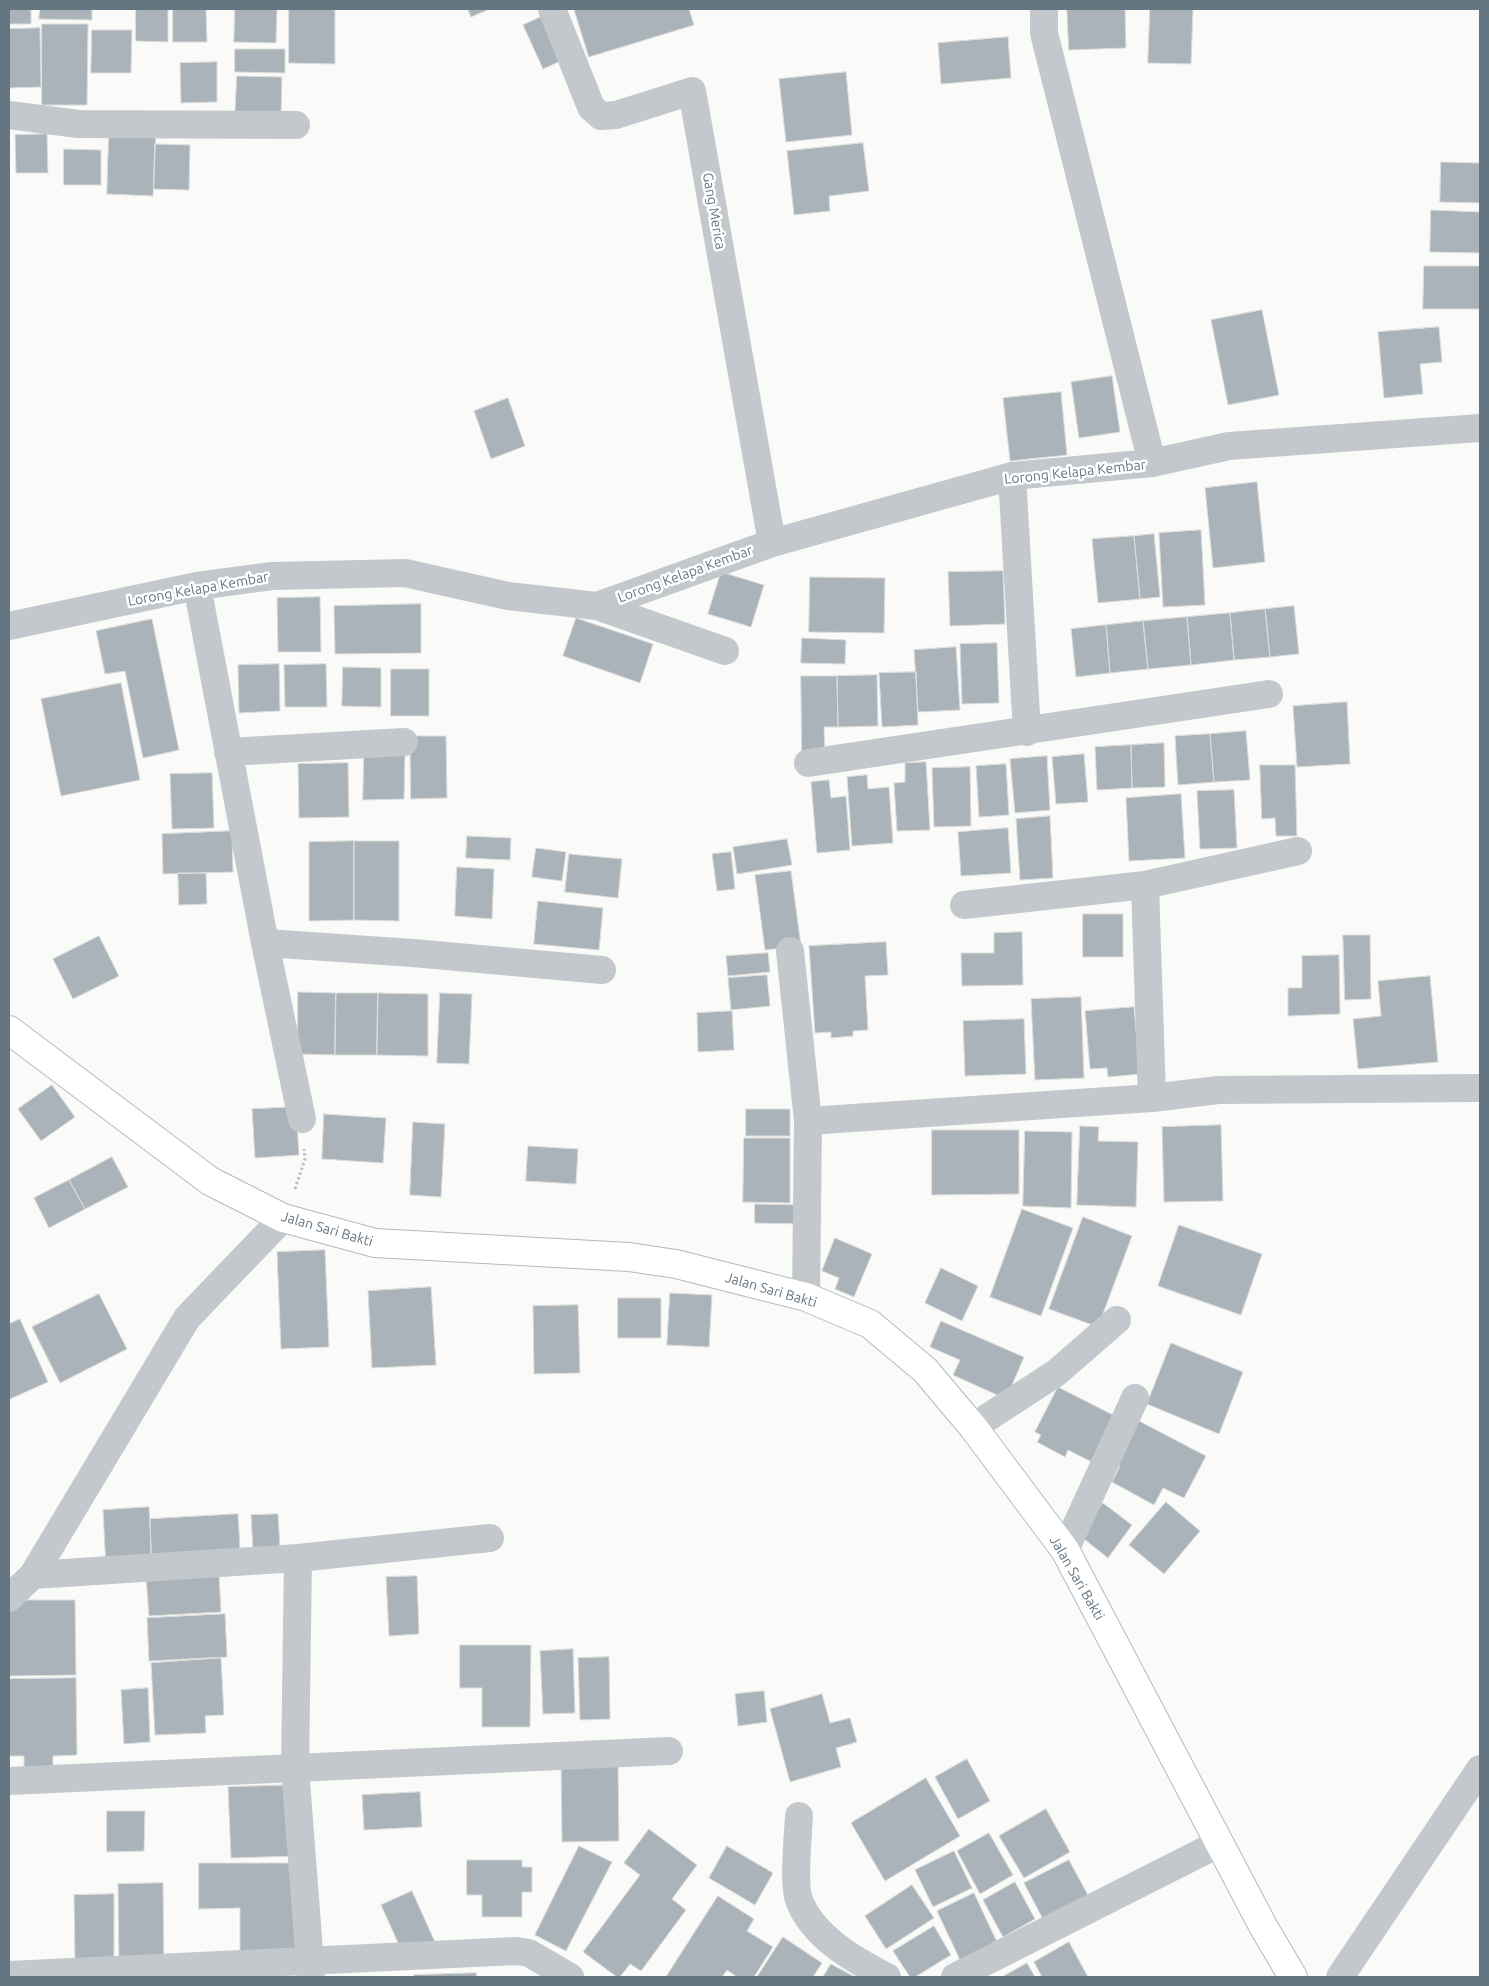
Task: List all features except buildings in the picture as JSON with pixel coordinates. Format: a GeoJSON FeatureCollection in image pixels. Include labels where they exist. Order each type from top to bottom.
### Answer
{"type":"FeatureCollection","features":[{"type":"Feature","properties":{"kind":"main road","name":"Jalan Sari Bakti"},"geometry":{"type":"LineString","coordinates":[[9,1030],[210,1181],[283,1218],[375,1243],[629,1257],[667,1263],[806,1297],[870,1324],[925,1370],[973,1427],[1064,1550],[1263,1926],[1293,1977]]}},
{"type":"Feature","properties":{"kind":"street","name":"Gang Merica"},"geometry":{"type":"LineString","coordinates":[[552,9],[591,107],[601,116],[616,115],[692,91],[772,543]]}},
{"type":"Feature","properties":{"kind":"street"},"geometry":{"type":"LineString","coordinates":[[1044,9],[1044,33],[1152,463]]}},
{"type":"Feature","properties":{"kind":"street"},"geometry":{"type":"LineString","coordinates":[[9,116],[78,124],[296,125]]}},
{"type":"Feature","properties":{"kind":"street","name":"Lorong Kelapa Kembar"},"geometry":{"type":"LineString","coordinates":[[596,606],[772,543],[1012,476],[1152,463],[1229,446],[1480,428]]}},
{"type":"Feature","properties":{"kind":"street"},"geometry":{"type":"LineString","coordinates":[[1012,476],[1027,732]]}},
{"type":"Feature","properties":{"kind":"street","name":"Lorong Kelapa Kembar"},"geometry":{"type":"LineString","coordinates":[[9,626],[197,586],[272,576],[405,573],[508,596],[596,606],[725,651]]}},
{"type":"Feature","properties":{"kind":"street"},"geometry":{"type":"LineString","coordinates":[[197,586],[265,943],[302,1119]]}},
{"type":"Feature","properties":{"kind":"street"},"geometry":{"type":"LineString","coordinates":[[808,763],[1027,732],[1269,694]]}},
{"type":"Feature","properties":{"kind":"street"},"geometry":{"type":"LineString","coordinates":[[228,752],[404,742]]}},
{"type":"Feature","properties":{"kind":"street"},"geometry":{"type":"LineString","coordinates":[[964,905],[1145,885],[1298,851]]}},
{"type":"Feature","properties":{"kind":"street"},"geometry":{"type":"LineString","coordinates":[[1145,885],[1152,1098]]}},
{"type":"Feature","properties":{"kind":"street"},"geometry":{"type":"LineString","coordinates":[[265,943],[413,953],[602,970]]}},
{"type":"Feature","properties":{"kind":"street"},"geometry":{"type":"LineString","coordinates":[[790,951],[808,1121],[806,1297]]}},
{"type":"Feature","properties":{"kind":"street"},"geometry":{"type":"LineString","coordinates":[[808,1121],[1152,1098],[1218,1090],[1480,1088]]}},
{"type":"Feature","properties":{"kind":"street"},"geometry":{"type":"LineString","coordinates":[[9,1598],[33,1575],[186,1318],[283,1218]]}},
{"type":"Feature","properties":{"kind":"street"},"geometry":{"type":"LineString","coordinates":[[973,1427],[1056,1373],[1116,1320]]}},
{"type":"Feature","properties":{"kind":"street"},"geometry":{"type":"LineString","coordinates":[[1064,1550],[1135,1398]]}},
{"type":"Feature","properties":{"kind":"street"},"geometry":{"type":"LineString","coordinates":[[33,1575],[298,1558],[490,1538]]}},
{"type":"Feature","properties":{"kind":"street"},"geometry":{"type":"LineString","coordinates":[[298,1558],[295,1768],[311,1969]]}},
{"type":"Feature","properties":{"kind":"street"},"geometry":{"type":"LineString","coordinates":[[9,1781],[669,1751]]}},
{"type":"Feature","properties":{"kind":"street"},"geometry":{"type":"LineString","coordinates":[[1340,1977],[1480,1769]]}},
{"type":"Feature","properties":{"kind":"street"},"geometry":{"type":"LineString","coordinates":[[799,1816],[798,1899],[830,1943],[857,1961],[887,1977]]}},
{"type":"Feature","properties":{"kind":"street"},"geometry":{"type":"LineString","coordinates":[[955,1977],[1220,1843]]}},
{"type":"Feature","properties":{"kind":"street"},"geometry":{"type":"LineString","coordinates":[[9,1975],[311,1969],[516,1951],[529,1953],[570,1977]]}},
{"type":"Feature","properties":{"kind":"path"},"geometry":{"type":"LineString","coordinates":[[283,1218],[305,1159],[302,1119]]}}]}
